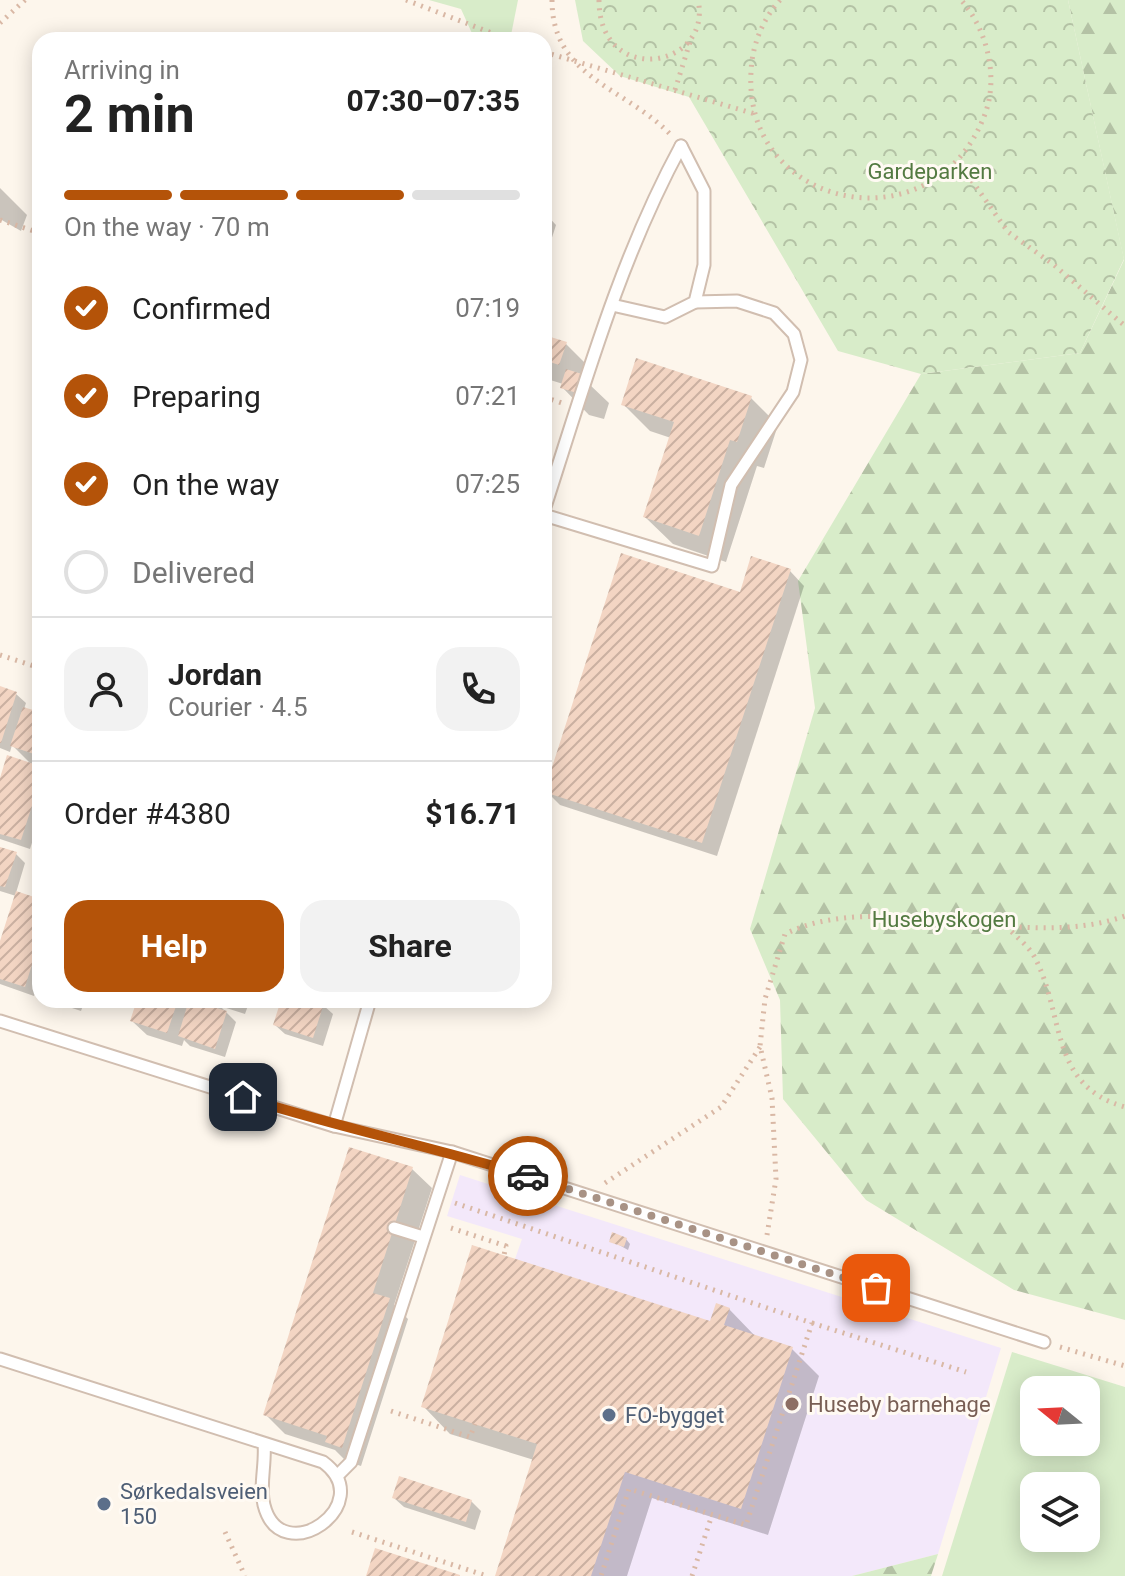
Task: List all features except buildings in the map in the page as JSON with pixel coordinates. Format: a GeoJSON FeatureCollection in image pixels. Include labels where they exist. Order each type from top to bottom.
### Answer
{"type":"FeatureCollection","features":[{"type":"Feature","properties":{"kind":"lane"},"geometry":{"type":"LineString","coordinates":[[681,146],[704,191],[704,265],[695,302]]}},
{"type":"Feature","properties":{"kind":"lane"},"geometry":{"type":"LineString","coordinates":[[552,488],[612,305],[654,194],[681,146]]}},
{"type":"Feature","properties":{"kind":"lane"},"geometry":{"type":"LineString","coordinates":[[552,515],[712,566],[731,485],[793,392],[801,360],[794,334],[774,313],[737,301],[695,302],[665,317],[612,305]]}},
{"type":"Feature","properties":{"kind":"lane"},"geometry":{"type":"LineString","coordinates":[[334,1126],[368,1008]]}},
{"type":"Feature","properties":{"kind":"lane"},"geometry":{"type":"LineString","coordinates":[[0,1021],[334,1126],[452,1152],[1044,1342]]}},
{"type":"Feature","properties":{"kind":"lane"},"geometry":{"type":"LineString","coordinates":[[337,1476],[351,1462],[452,1152]]}},
{"type":"Feature","properties":{"kind":"lane"},"geometry":{"type":"LineString","coordinates":[[394,1228],[421,1242]]}},
{"type":"Feature","properties":{"kind":"lane"},"geometry":{"type":"LineString","coordinates":[[0,1359],[323,1462],[337,1476],[338,1501],[326,1524],[306,1533],[284,1529],[269,1517],[264,1505],[264,1444]]}},
{"type":"Feature","properties":{"kind":"path"},"geometry":{"type":"LineString","coordinates":[[0,23],[25,0]]}},
{"type":"Feature","properties":{"kind":"path"},"geometry":{"type":"LineString","coordinates":[[406,0],[489,32]]}},
{"type":"Feature","properties":{"kind":"path"},"geometry":{"type":"LineString","coordinates":[[552,0],[552,25],[580,72],[617,92],[658,121],[681,146]]}},
{"type":"Feature","properties":{"kind":"path"},"geometry":{"type":"LineString","coordinates":[[599,0],[604,34],[630,57],[647,60],[665,58],[680,50],[692,37]]}},
{"type":"Feature","properties":{"kind":"path"},"geometry":{"type":"LineString","coordinates":[[675,90],[698,22],[698,0]]}},
{"type":"Feature","properties":{"kind":"path"},"geometry":{"type":"LineString","coordinates":[[780,0],[758,34],[751,60],[750,87],[755,114],[768,143],[788,167],[813,185],[843,197],[874,200],[905,194],[934,182],[958,161],[977,135],[989,104],[991,71],[984,39],[961,0]]}},
{"type":"Feature","properties":{"kind":"path"},"geometry":{"type":"LineString","coordinates":[[552,55],[755,114]]}},
{"type":"Feature","properties":{"kind":"path"},"geometry":{"type":"LineString","coordinates":[[958,161],[1008,232],[1054,265],[1125,326]]}},
{"type":"Feature","properties":{"kind":"path"},"geometry":{"type":"LineString","coordinates":[[0,220],[32,230]]}},
{"type":"Feature","properties":{"kind":"path"},"geometry":{"type":"LineString","coordinates":[[0,655],[32,665]]}},
{"type":"Feature","properties":{"kind":"path"},"geometry":{"type":"LineString","coordinates":[[764,1253],[776,1179],[772,1098],[760,1046],[765,999],[785,934],[806,924],[831,919],[904,918],[1064,928],[1125,916]]}},
{"type":"Feature","properties":{"kind":"path"},"geometry":{"type":"LineString","coordinates":[[1005,925],[1034,956],[1063,1051],[1077,1078],[1102,1101],[1125,1107]]}},
{"type":"Feature","properties":{"kind":"path"},"geometry":{"type":"LineString","coordinates":[[588,1194],[721,1107],[760,1046]]}},
{"type":"Feature","properties":{"kind":"path"},"geometry":{"type":"LineString","coordinates":[[437,1197],[966,1372]]}},
{"type":"Feature","properties":{"kind":"path"},"geometry":{"type":"LineString","coordinates":[[451,1228],[506,1246],[504,1255]]}},
{"type":"Feature","properties":{"kind":"path"},"geometry":{"type":"LineString","coordinates":[[601,1576],[629,1489],[746,1525],[812,1323]]}},
{"type":"Feature","properties":{"kind":"path"},"geometry":{"type":"LineString","coordinates":[[1044,1342],[1125,1366]]}},
{"type":"Feature","properties":{"kind":"path"},"geometry":{"type":"LineString","coordinates":[[391,1411],[470,1437],[475,1424]]}},
{"type":"Feature","properties":{"kind":"path"},"geometry":{"type":"LineString","coordinates":[[692,1576],[712,1515]]}},
{"type":"Feature","properties":{"kind":"path"},"geometry":{"type":"LineString","coordinates":[[225,1532],[245,1576]]}},
{"type":"Feature","properties":{"kind":"path"},"geometry":{"type":"LineString","coordinates":[[352,1532],[487,1576]]}},
{"type":"Feature","properties":{"kind":"shaded area","name":"Huseby barnehage"},"geometry":{"type":"Polygon","coordinates":[[[460,1175],[1001,1348],[938,1554],[852,1576],[590,1576],[633,1297],[515,1259],[522,1239],[447,1216],[460,1175]]]}},
{"type":"Feature","properties":{"kind":"green space"},"geometry":{"type":"Polygon","coordinates":[[[429,0],[518,0],[512,32],[471,32],[461,9],[429,0]]]}},
{"type":"Feature","properties":{"kind":"green space","name":"Gardeparken"},"geometry":{"type":"Polygon","coordinates":[[[575,0],[1068,0],[1124,259],[1080,353],[921,374],[838,351],[689,97],[620,76],[583,41],[575,0]]]}},
{"type":"Feature","properties":{"kind":"green space","name":"Husebyskogen"},"geometry":{"type":"Polygon","coordinates":[[[1068,0],[1125,0],[1125,1320],[1014,1290],[866,1200],[783,1099],[780,1000],[750,929],[815,708],[798,581],[921,374],[1080,353],[1124,260],[1068,0]]]}},
{"type":"Feature","properties":{"kind":"green space"},"geometry":{"type":"Polygon","coordinates":[[[1012,1352],[1089,1376],[1020,1376],[1020,1456],[1100,1456],[1100,1379],[1125,1387],[1125,1576],[942,1576],[1012,1352]]]}},
{"type":"Feature","properties":{"kind":"green space"},"geometry":{"type":"Polygon","coordinates":[[[938,1554],[931,1576],[852,1576],[938,1554]]]}},
{"type":"Feature","properties":{"kind":"way so far"},"geometry":{"type":"LineString","coordinates":[[528,1176],[876,1288]]}},
{"type":"Feature","properties":{"kind":"place","name":"Huseby barnehage"},"geometry":{"type":"Point","coordinates":[792,1404]}},
{"type":"Feature","properties":{"kind":"place","name":"FO-bygget"},"geometry":{"type":"Point","coordinates":[609,1415]}},
{"type":"Feature","properties":{"kind":"place","name":"Sørkedalsveien 150"},"geometry":{"type":"Point","coordinates":[104,1504]}},
{"type":"Feature","properties":{"kind":"route"},"geometry":{"type":"LineString","coordinates":[[243,1097],[334,1126],[452,1152],[528,1176]]}}]}
